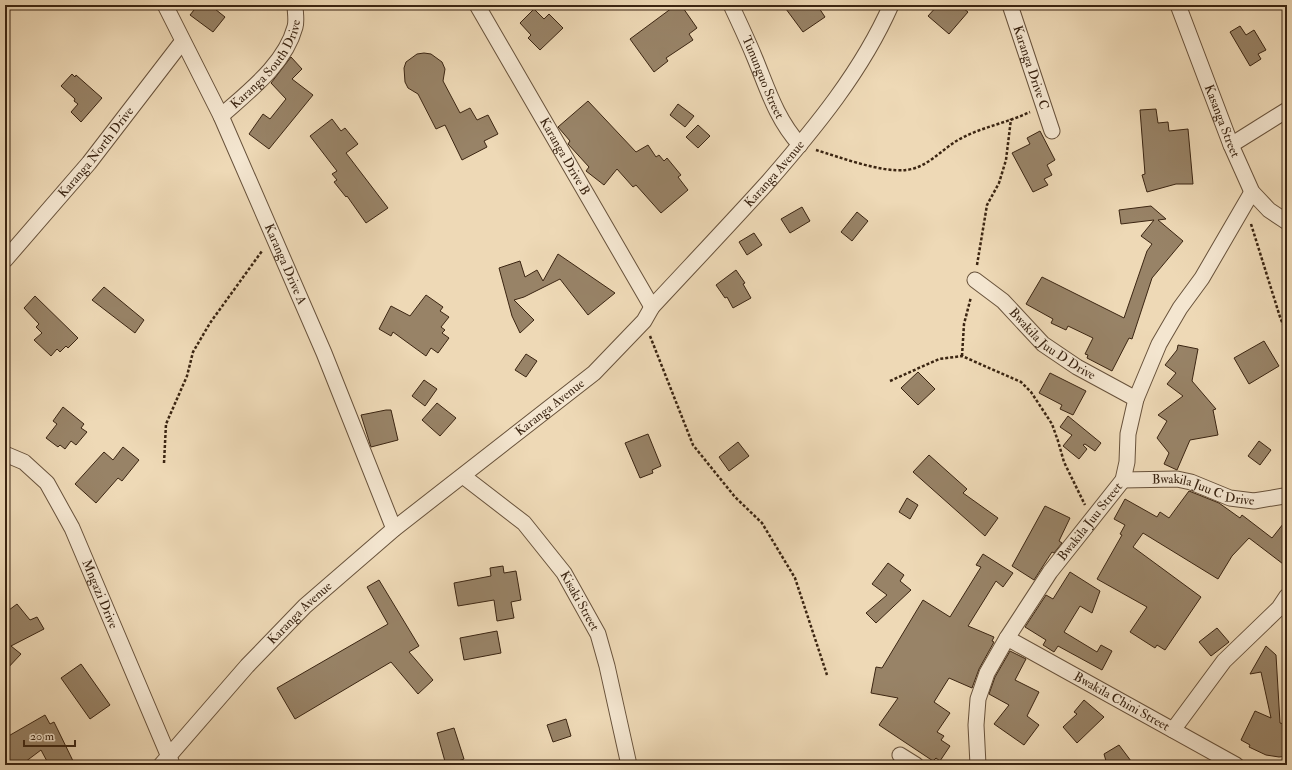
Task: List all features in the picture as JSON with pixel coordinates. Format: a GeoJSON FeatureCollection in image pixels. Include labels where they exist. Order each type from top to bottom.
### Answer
{"type":"FeatureCollection","features":[{"type":"Feature","properties":{"kind":"street","name":"Karanga Drive A"},"geometry":{"type":"LineString","coordinates":[[165,5],[182,42],[221,116],[324,353],[394,529]]}},
{"type":"Feature","properties":{"kind":"street","name":"Karanga South Drive"},"geometry":{"type":"LineString","coordinates":[[221,116],[256,84],[284,52],[296,25],[295,5]]}},
{"type":"Feature","properties":{"kind":"street","name":"Karanga Drive B"},"geometry":{"type":"LineString","coordinates":[[477,5],[652,307]]}},
{"type":"Feature","properties":{"kind":"street","name":"Tununguo Street"},"geometry":{"type":"LineString","coordinates":[[731,5],[754,55],[774,106],[788,130],[800,145]]}},
{"type":"Feature","properties":{"kind":"street","name":"Karanga Avenue"},"geometry":{"type":"LineString","coordinates":[[167,762],[247,666],[305,606],[394,529],[594,374],[644,321],[652,307],[729,225],[800,145],[839,95],[866,51],[891,5]]}},
{"type":"Feature","properties":{"kind":"street","name":"Karanga Drive C"},"geometry":{"type":"LineString","coordinates":[[1010,5],[1052,131]]}},
{"type":"Feature","properties":{"kind":"street","name":"Kasanga Street"},"geometry":{"type":"LineString","coordinates":[[1178,5],[1231,145],[1249,198],[1287,222]]}},
{"type":"Feature","properties":{"kind":"street","name":"Karanga North Drive"},"geometry":{"type":"LineString","coordinates":[[5,260],[89,163],[182,42]]}},
{"type":"Feature","properties":{"kind":"street"},"geometry":{"type":"LineString","coordinates":[[1231,145],[1287,110]]}},
{"type":"Feature","properties":{"kind":"street","name":"Bwakila Juu Street"},"geometry":{"type":"LineString","coordinates":[[978,765],[976,725],[978,699],[987,672],[1006,638],[1050,572],[1122,480],[1127,462],[1128,434],[1136,399],[1159,344],[1180,308],[1202,278],[1249,198]]}},
{"type":"Feature","properties":{"kind":"street","name":"Bwakila Juu D Drive"},"geometry":{"type":"LineString","coordinates":[[975,280],[1003,301],[1043,344],[1077,367],[1136,399]]}},
{"type":"Feature","properties":{"kind":"street","name":"Mngazi Drive"},"geometry":{"type":"LineString","coordinates":[[5,454],[24,462],[47,483],[72,528],[167,762]]}},
{"type":"Feature","properties":{"kind":"street","name":"Kisaki Street"},"geometry":{"type":"LineString","coordinates":[[463,476],[524,523],[564,573],[598,634],[607,666],[629,765]]}},
{"type":"Feature","properties":{"kind":"street","name":"Bwakila Juu C Drive"},"geometry":{"type":"LineString","coordinates":[[1122,480],[1177,479],[1191,482],[1230,498],[1254,500],[1284,496]]}},
{"type":"Feature","properties":{"kind":"street"},"geometry":{"type":"LineString","coordinates":[[1173,730],[1224,661],[1284,605]]}},
{"type":"Feature","properties":{"kind":"street","name":"Bwakila Chini Street"},"geometry":{"type":"LineString","coordinates":[[1006,638],[1173,730],[1223,762],[1236,765]]}},
{"type":"Feature","properties":{"kind":"street"},"geometry":{"type":"LineString","coordinates":[[900,755],[916,765]]}},
{"type":"Feature","properties":{"kind":"path"},"geometry":{"type":"LineString","coordinates":[[800,145],[885,168],[905,170],[918,167],[958,140],[980,129],[1011,119],[1044,105]]}},
{"type":"Feature","properties":{"kind":"path"},"geometry":{"type":"LineString","coordinates":[[962,356],[964,324],[975,280],[987,205],[999,184],[1006,160],[1011,119]]}},
{"type":"Feature","properties":{"kind":"path"},"geometry":{"type":"LineString","coordinates":[[1249,198],[1280,317],[1287,334]]}},
{"type":"Feature","properties":{"kind":"path"},"geometry":{"type":"LineString","coordinates":[[164,463],[166,424],[187,376],[196,346],[273,236]]}},
{"type":"Feature","properties":{"kind":"path"},"geometry":{"type":"LineString","coordinates":[[644,321],[693,445],[735,497],[762,524],[795,578],[827,675]]}},
{"type":"Feature","properties":{"kind":"path"},"geometry":{"type":"LineString","coordinates":[[890,381],[939,359],[962,356],[1022,382],[1031,392],[1052,424],[1064,462],[1091,520]]}},
{"type":"Feature","properties":{"kind":"building"},"geometry":{"type":"Polygon","coordinates":[[[198,5],[210,5],[225,17],[213,32],[190,15],[198,5]]]}},
{"type":"Feature","properties":{"kind":"building"},"geometry":{"type":"Polygon","coordinates":[[[676,5],[681,5],[697,28],[689,34],[693,40],[666,58],[668,61],[654,72],[630,39],[676,5]]]}},
{"type":"Feature","properties":{"kind":"building"},"geometry":{"type":"Polygon","coordinates":[[[783,5],[817,5],[825,17],[803,32],[783,5]]]}},
{"type":"Feature","properties":{"kind":"building"},"geometry":{"type":"Polygon","coordinates":[[[938,5],[959,5],[968,12],[949,34],[928,16],[938,5]]]}},
{"type":"Feature","properties":{"kind":"building"},"geometry":{"type":"Polygon","coordinates":[[[534,9],[544,19],[549,14],[563,28],[540,50],[528,38],[531,35],[520,23],[534,9]]]}},
{"type":"Feature","properties":{"kind":"building"},"geometry":{"type":"Polygon","coordinates":[[[1240,26],[1246,35],[1254,30],[1266,50],[1258,54],[1261,59],[1250,66],[1230,32],[1240,26]]]}},
{"type":"Feature","properties":{"kind":"building"},"geometry":{"type":"Polygon","coordinates":[[[417,54],[431,54],[442,62],[445,69],[443,81],[460,113],[470,108],[477,120],[488,115],[498,134],[484,141],[487,147],[462,160],[445,125],[436,129],[418,94],[408,88],[405,82],[404,68],[406,62],[417,54]]]}},
{"type":"Feature","properties":{"kind":"building"},"geometry":{"type":"Polygon","coordinates":[[[291,57],[302,69],[292,79],[313,95],[269,149],[249,134],[263,114],[270,119],[286,99],[271,83],[291,57]]]}},
{"type":"Feature","properties":{"kind":"building"},"geometry":{"type":"Polygon","coordinates":[[[72,74],[75,77],[76,75],[102,98],[81,122],[71,112],[78,104],[74,101],[75,99],[61,86],[72,74]]]}},
{"type":"Feature","properties":{"kind":"building"},"geometry":{"type":"Polygon","coordinates":[[[588,101],[636,152],[648,145],[656,157],[659,155],[664,161],[667,158],[681,175],[678,177],[688,190],[661,213],[636,185],[633,187],[617,169],[604,185],[586,171],[589,167],[568,144],[570,141],[558,127],[588,101]]]}},
{"type":"Feature","properties":{"kind":"building"},"geometry":{"type":"Polygon","coordinates":[[[678,104],[694,116],[685,127],[670,115],[678,104]]]}},
{"type":"Feature","properties":{"kind":"building"},"geometry":{"type":"Polygon","coordinates":[[[1156,109],[1158,123],[1168,122],[1169,131],[1188,129],[1193,184],[1176,184],[1147,192],[1142,175],[1145,174],[1140,110],[1156,109]]]}},
{"type":"Feature","properties":{"kind":"building"},"geometry":{"type":"Polygon","coordinates":[[[332,119],[341,131],[345,128],[358,144],[346,153],[388,208],[366,223],[347,196],[346,197],[334,182],[337,180],[332,174],[337,171],[310,136],[332,119]]]}},
{"type":"Feature","properties":{"kind":"building"},"geometry":{"type":"Polygon","coordinates":[[[698,125],[710,136],[698,148],[686,137],[698,125]]]}},
{"type":"Feature","properties":{"kind":"building"},"geometry":{"type":"Polygon","coordinates":[[[1040,131],[1055,160],[1047,165],[1052,175],[1044,179],[1048,185],[1033,192],[1012,153],[1030,144],[1027,138],[1040,131]]]}},
{"type":"Feature","properties":{"kind":"building"},"geometry":{"type":"Polygon","coordinates":[[[1151,206],[1166,219],[1158,220],[1183,241],[1152,278],[1132,339],[1129,338],[1112,371],[1087,358],[1088,355],[1085,354],[1093,338],[1068,326],[1066,330],[1051,323],[1053,319],[1026,304],[1042,277],[1124,318],[1147,251],[1152,244],[1141,236],[1154,220],[1121,224],[1119,210],[1151,206]]]}},
{"type":"Feature","properties":{"kind":"building"},"geometry":{"type":"Polygon","coordinates":[[[802,207],[810,221],[790,233],[781,219],[802,207]]]}},
{"type":"Feature","properties":{"kind":"building"},"geometry":{"type":"Polygon","coordinates":[[[857,212],[868,221],[852,241],[841,232],[857,212]]]}},
{"type":"Feature","properties":{"kind":"building"},"geometry":{"type":"Polygon","coordinates":[[[754,233],[762,245],[747,255],[739,242],[754,233]]]}},
{"type":"Feature","properties":{"kind":"building"},"geometry":{"type":"Polygon","coordinates":[[[558,254],[615,293],[588,315],[560,279],[524,297],[514,300],[534,320],[520,333],[512,316],[499,268],[520,261],[525,277],[537,270],[543,281],[558,254]]]}},
{"type":"Feature","properties":{"kind":"building"},"geometry":{"type":"Polygon","coordinates":[[[736,270],[745,283],[743,284],[751,298],[733,308],[727,297],[725,298],[716,285],[736,270]]]}},
{"type":"Feature","properties":{"kind":"building"},"geometry":{"type":"Polygon","coordinates":[[[104,287],[144,320],[135,333],[92,300],[104,287]]]}},
{"type":"Feature","properties":{"kind":"building"},"geometry":{"type":"Polygon","coordinates":[[[426,295],[443,307],[440,311],[449,317],[441,327],[445,330],[442,333],[449,338],[438,353],[431,348],[426,356],[393,332],[391,336],[379,329],[391,306],[410,316],[426,295]]]}},
{"type":"Feature","properties":{"kind":"building"},"geometry":{"type":"Polygon","coordinates":[[[35,296],[78,338],[68,348],[66,346],[60,352],[57,349],[51,356],[34,340],[42,333],[36,327],[39,324],[24,308],[35,296]]]}},
{"type":"Feature","properties":{"kind":"building"},"geometry":{"type":"Polygon","coordinates":[[[1264,341],[1279,366],[1249,384],[1234,358],[1264,341]]]}},
{"type":"Feature","properties":{"kind":"building"},"geometry":{"type":"Polygon","coordinates":[[[1178,345],[1198,349],[1192,381],[1216,409],[1213,410],[1218,435],[1190,440],[1177,470],[1164,464],[1169,453],[1157,438],[1167,421],[1158,415],[1183,396],[1167,384],[1176,373],[1165,365],[1177,350],[1178,345]]]}},
{"type":"Feature","properties":{"kind":"building"},"geometry":{"type":"Polygon","coordinates":[[[526,354],[537,361],[526,377],[515,370],[526,354]]]}},
{"type":"Feature","properties":{"kind":"building"},"geometry":{"type":"Polygon","coordinates":[[[918,372],[935,389],[918,405],[901,388],[918,372]]]}},
{"type":"Feature","properties":{"kind":"building"},"geometry":{"type":"Polygon","coordinates":[[[1050,373],[1086,391],[1073,415],[1060,409],[1062,405],[1039,393],[1050,373]]]}},
{"type":"Feature","properties":{"kind":"building"},"geometry":{"type":"Polygon","coordinates":[[[424,380],[437,389],[425,406],[412,396],[424,380]]]}},
{"type":"Feature","properties":{"kind":"building"},"geometry":{"type":"Polygon","coordinates":[[[437,403],[456,418],[440,436],[422,420],[437,403]]]}},
{"type":"Feature","properties":{"kind":"building"},"geometry":{"type":"Polygon","coordinates":[[[63,407],[84,424],[81,428],[87,432],[76,445],[71,441],[65,449],[60,445],[58,447],[46,438],[57,424],[53,421],[63,407]]]}},
{"type":"Feature","properties":{"kind":"building"},"geometry":{"type":"Polygon","coordinates":[[[391,410],[398,440],[371,447],[361,415],[391,410]]]}},
{"type":"Feature","properties":{"kind":"building"},"geometry":{"type":"Polygon","coordinates":[[[1068,416],[1101,443],[1095,451],[1085,444],[1083,445],[1087,449],[1079,459],[1063,446],[1072,435],[1060,427],[1068,416]]]}},
{"type":"Feature","properties":{"kind":"building"},"geometry":{"type":"Polygon","coordinates":[[[648,434],[661,466],[652,470],[653,473],[640,478],[625,443],[648,434]]]}},
{"type":"Feature","properties":{"kind":"building"},"geometry":{"type":"Polygon","coordinates":[[[1259,441],[1271,450],[1260,465],[1248,456],[1259,441]]]}},
{"type":"Feature","properties":{"kind":"building"},"geometry":{"type":"Polygon","coordinates":[[[738,442],[749,456],[729,471],[719,457],[738,442]]]}},
{"type":"Feature","properties":{"kind":"building"},"geometry":{"type":"Polygon","coordinates":[[[123,447],[139,460],[122,481],[118,478],[96,503],[75,484],[104,452],[113,460],[123,447]]]}},
{"type":"Feature","properties":{"kind":"building"},"geometry":{"type":"Polygon","coordinates":[[[929,455],[967,489],[963,493],[998,518],[985,536],[913,472],[929,455]]]}},
{"type":"Feature","properties":{"kind":"building"},"geometry":{"type":"Polygon","coordinates":[[[1189,491],[1219,503],[1240,518],[1242,515],[1272,538],[1287,519],[1287,567],[1249,538],[1232,556],[1218,579],[1143,533],[1133,547],[1201,597],[1165,650],[1157,645],[1155,648],[1130,632],[1147,607],[1097,579],[1122,535],[1120,534],[1125,525],[1114,519],[1125,499],[1157,517],[1160,512],[1169,518],[1189,491]]]}},
{"type":"Feature","properties":{"kind":"building"},"geometry":{"type":"Polygon","coordinates":[[[907,498],[918,505],[910,519],[899,512],[907,498]]]}},
{"type":"Feature","properties":{"kind":"building"},"geometry":{"type":"Polygon","coordinates":[[[1045,506],[1070,518],[1059,541],[1062,543],[1054,553],[1052,552],[1034,580],[1012,566],[1045,506]]]}},
{"type":"Feature","properties":{"kind":"building"},"geometry":{"type":"Polygon","coordinates":[[[983,554],[1013,573],[1003,587],[996,581],[968,626],[994,637],[992,641],[994,642],[979,669],[972,688],[949,678],[934,702],[950,713],[937,732],[944,736],[941,740],[950,746],[940,761],[936,758],[933,761],[879,725],[898,698],[871,693],[876,667],[882,668],[923,600],[950,617],[981,567],[976,565],[983,554]]]}},
{"type":"Feature","properties":{"kind":"building"},"geometry":{"type":"Polygon","coordinates":[[[888,563],[904,575],[900,581],[911,590],[876,623],[866,613],[887,595],[872,584],[888,563]]]}},
{"type":"Feature","properties":{"kind":"building"},"geometry":{"type":"Polygon","coordinates":[[[503,566],[504,573],[516,571],[521,600],[511,602],[514,618],[497,621],[494,600],[458,606],[454,583],[491,576],[490,568],[503,566]]]}},
{"type":"Feature","properties":{"kind":"building"},"geometry":{"type":"Polygon","coordinates":[[[1070,572],[1100,591],[1092,613],[1080,606],[1064,632],[1097,652],[1101,645],[1112,651],[1102,670],[1058,646],[1054,652],[1043,645],[1046,640],[1025,627],[1046,595],[1053,599],[1070,572]]]}},
{"type":"Feature","properties":{"kind":"building"},"geometry":{"type":"Polygon","coordinates":[[[379,580],[419,646],[409,652],[433,680],[418,694],[391,662],[295,719],[277,688],[388,624],[367,587],[379,580]]]}},
{"type":"Feature","properties":{"kind":"building"},"geometry":{"type":"Polygon","coordinates":[[[17,604],[30,620],[37,617],[44,629],[11,646],[21,654],[5,671],[5,613],[17,604]]]}},
{"type":"Feature","properties":{"kind":"building"},"geometry":{"type":"Polygon","coordinates":[[[1217,628],[1229,642],[1211,656],[1199,642],[1217,628]]]}},
{"type":"Feature","properties":{"kind":"building"},"geometry":{"type":"Polygon","coordinates":[[[497,631],[501,653],[464,660],[460,638],[497,631]]]}},
{"type":"Feature","properties":{"kind":"building"},"geometry":{"type":"Polygon","coordinates":[[[1266,646],[1276,655],[1280,723],[1284,724],[1284,728],[1287,727],[1287,756],[1279,757],[1266,755],[1249,747],[1250,745],[1241,740],[1255,711],[1271,718],[1261,672],[1250,674],[1266,646]]]}},
{"type":"Feature","properties":{"kind":"building"},"geometry":{"type":"Polygon","coordinates":[[[1010,651],[1026,659],[1015,680],[1039,692],[1027,716],[1039,725],[1024,745],[994,724],[1009,705],[989,694],[995,677],[1010,651]]]}},
{"type":"Feature","properties":{"kind":"building"},"geometry":{"type":"Polygon","coordinates":[[[81,664],[110,705],[90,719],[61,678],[81,664]]]}},
{"type":"Feature","properties":{"kind":"building"},"geometry":{"type":"Polygon","coordinates":[[[1084,700],[1104,717],[1077,743],[1063,727],[1077,714],[1074,712],[1084,700]]]}},
{"type":"Feature","properties":{"kind":"building"},"geometry":{"type":"Polygon","coordinates":[[[45,715],[50,724],[54,722],[75,765],[49,765],[41,750],[21,765],[5,765],[5,738],[45,715]]]}},
{"type":"Feature","properties":{"kind":"building"},"geometry":{"type":"Polygon","coordinates":[[[566,719],[571,736],[553,742],[547,725],[566,719]]]}},
{"type":"Feature","properties":{"kind":"building"},"geometry":{"type":"Polygon","coordinates":[[[454,728],[464,759],[446,765],[437,733],[454,728]]]}},
{"type":"Feature","properties":{"kind":"building"},"geometry":{"type":"Polygon","coordinates":[[[1119,745],[1134,765],[1100,765],[1106,761],[1104,754],[1119,745]]]}}]}
